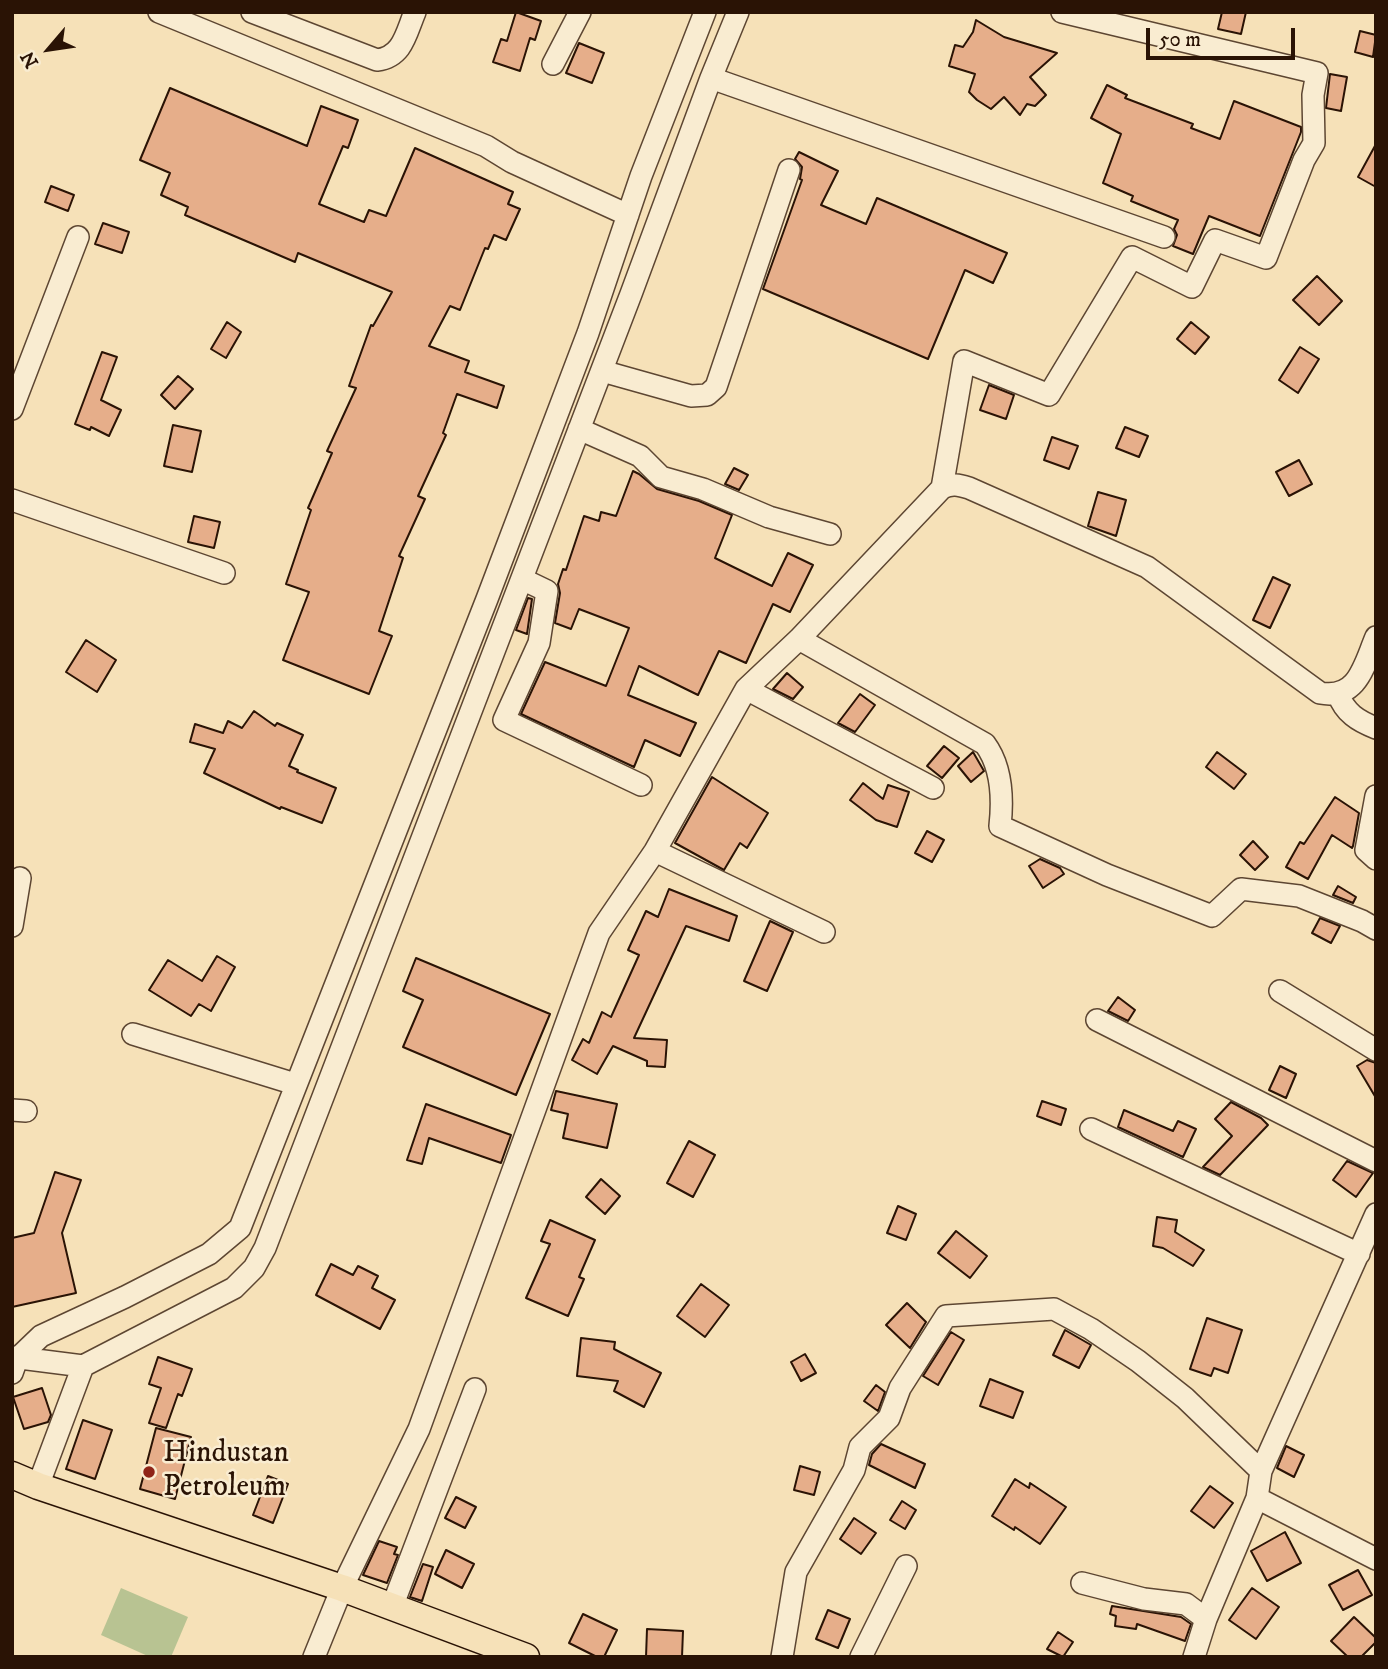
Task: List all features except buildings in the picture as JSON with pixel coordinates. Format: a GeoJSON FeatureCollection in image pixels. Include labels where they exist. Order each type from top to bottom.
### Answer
{"type":"FeatureCollection","features":[{"type":"Feature","properties":{"kind":"main road"},"geometry":{"type":"LineString","coordinates":[[12,1475],[342,1588],[526,1657]]}},
{"type":"Feature","properties":{"kind":"street"},"geometry":{"type":"LineString","coordinates":[[159,12],[486,146],[512,162],[628,215]]}},
{"type":"Feature","properties":{"kind":"street"},"geometry":{"type":"LineString","coordinates":[[252,12],[377,60],[387,59],[400,49],[415,12]]}},
{"type":"Feature","properties":{"kind":"street"},"geometry":{"type":"LineString","coordinates":[[554,64],[580,12]]}},
{"type":"Feature","properties":{"kind":"street"},"geometry":{"type":"LineString","coordinates":[[14,1363],[41,1336],[209,1254],[240,1228],[487,599],[587,333],[641,176],[705,12]]}},
{"type":"Feature","properties":{"kind":"street"},"geometry":{"type":"LineString","coordinates":[[14,1363],[83,1366],[234,1288],[254,1268],[265,1248],[602,371],[710,78],[738,12]]}},
{"type":"Feature","properties":{"kind":"street"},"geometry":{"type":"LineString","coordinates":[[942,488],[964,361],[1049,395],[1132,257],[1192,287],[1215,240],[1266,258],[1304,160],[1314,143],[1313,94],[1317,73],[1062,12]]}},
{"type":"Feature","properties":{"kind":"street"},"geometry":{"type":"LineString","coordinates":[[710,78],[1164,237]]}},
{"type":"Feature","properties":{"kind":"street"},"geometry":{"type":"LineString","coordinates":[[602,371],[691,396],[707,395],[716,387],[789,170]]}},
{"type":"Feature","properties":{"kind":"street"},"geometry":{"type":"LineString","coordinates":[[641,176],[668,193]]}},
{"type":"Feature","properties":{"kind":"street"},"geometry":{"type":"LineString","coordinates":[[12,409],[78,237]]}},
{"type":"Feature","properties":{"kind":"street"},"geometry":{"type":"LineString","coordinates":[[587,333],[610,348]]}},
{"type":"Feature","properties":{"kind":"street"},"geometry":{"type":"LineString","coordinates":[[579,429],[640,456],[661,477],[703,489],[769,517],[830,534]]}},
{"type":"Feature","properties":{"kind":"street"},"geometry":{"type":"LineString","coordinates":[[314,1657],[342,1588],[419,1429],[599,933],[655,851],[746,689],[799,639],[942,488],[958,485],[969,488],[1147,567],[1320,693],[1338,694],[1358,679],[1376,637]]}},
{"type":"Feature","properties":{"kind":"street"},"geometry":{"type":"LineString","coordinates":[[12,500],[224,573]]}},
{"type":"Feature","properties":{"kind":"street"},"geometry":{"type":"LineString","coordinates":[[522,579],[547,591],[539,643],[504,720],[641,785]]}},
{"type":"Feature","properties":{"kind":"street"},"geometry":{"type":"LineString","coordinates":[[487,599],[510,609]]}},
{"type":"Feature","properties":{"kind":"street"},"geometry":{"type":"LineString","coordinates":[[799,639],[985,744],[997,767],[1002,809],[999,826],[1107,875],[1212,916],[1241,889],[1299,896],[1376,929]]}},
{"type":"Feature","properties":{"kind":"street"},"geometry":{"type":"LineString","coordinates":[[746,689],[933,788]]}},
{"type":"Feature","properties":{"kind":"street"},"geometry":{"type":"LineString","coordinates":[[1338,694],[1343,706],[1354,718],[1376,729]]}},
{"type":"Feature","properties":{"kind":"street"},"geometry":{"type":"LineString","coordinates":[[1376,796],[1366,850],[1376,859]]}},
{"type":"Feature","properties":{"kind":"street"},"geometry":{"type":"LineString","coordinates":[[655,851],[824,932]]}},
{"type":"Feature","properties":{"kind":"street"},"geometry":{"type":"LineString","coordinates":[[12,926],[20,878]]}},
{"type":"Feature","properties":{"kind":"street"},"geometry":{"type":"LineString","coordinates":[[1280,991],[1376,1050]]}},
{"type":"Feature","properties":{"kind":"street"},"geometry":{"type":"LineString","coordinates":[[320,1020],[350,1030]]}},
{"type":"Feature","properties":{"kind":"street"},"geometry":{"type":"LineString","coordinates":[[1097,1020],[1376,1161]]}},
{"type":"Feature","properties":{"kind":"street"},"geometry":{"type":"LineString","coordinates":[[133,1034],[295,1084]]}},
{"type":"Feature","properties":{"kind":"street"},"geometry":{"type":"LineString","coordinates":[[1091,1129],[1359,1254]]}},
{"type":"Feature","properties":{"kind":"street"},"geometry":{"type":"LineString","coordinates":[[1194,1657],[1206,1619],[1257,1498],[1261,1471],[1376,1214]]}},
{"type":"Feature","properties":{"kind":"street"},"geometry":{"type":"LineString","coordinates":[[782,1657],[796,1572],[854,1470],[860,1447],[889,1418],[900,1388],[946,1316],[1054,1310],[1091,1329],[1138,1361],[1185,1398],[1261,1471]]}},
{"type":"Feature","properties":{"kind":"street"},"geometry":{"type":"LineString","coordinates":[[38,1486],[83,1366]]}},
{"type":"Feature","properties":{"kind":"street"},"geometry":{"type":"LineString","coordinates":[[392,1607],[475,1389]]}},
{"type":"Feature","properties":{"kind":"street"},"geometry":{"type":"LineString","coordinates":[[1257,1498],[1376,1559]]}},
{"type":"Feature","properties":{"kind":"street"},"geometry":{"type":"LineString","coordinates":[[860,1657],[906,1566]]}},
{"type":"Feature","properties":{"kind":"street"},"geometry":{"type":"LineString","coordinates":[[1082,1583],[1144,1599],[1186,1604],[1206,1619]]}},
{"type":"Feature","properties":{"kind":"green space"},"geometry":{"type":"Polygon","coordinates":[[[121,1588],[188,1617],[171,1657],[150,1657],[101,1635],[121,1588]]]}},
{"type":"Feature","properties":{"kind":"place","name":"Hindustan Petroleum"},"geometry":{"type":"Point","coordinates":[149,1472]}}]}
